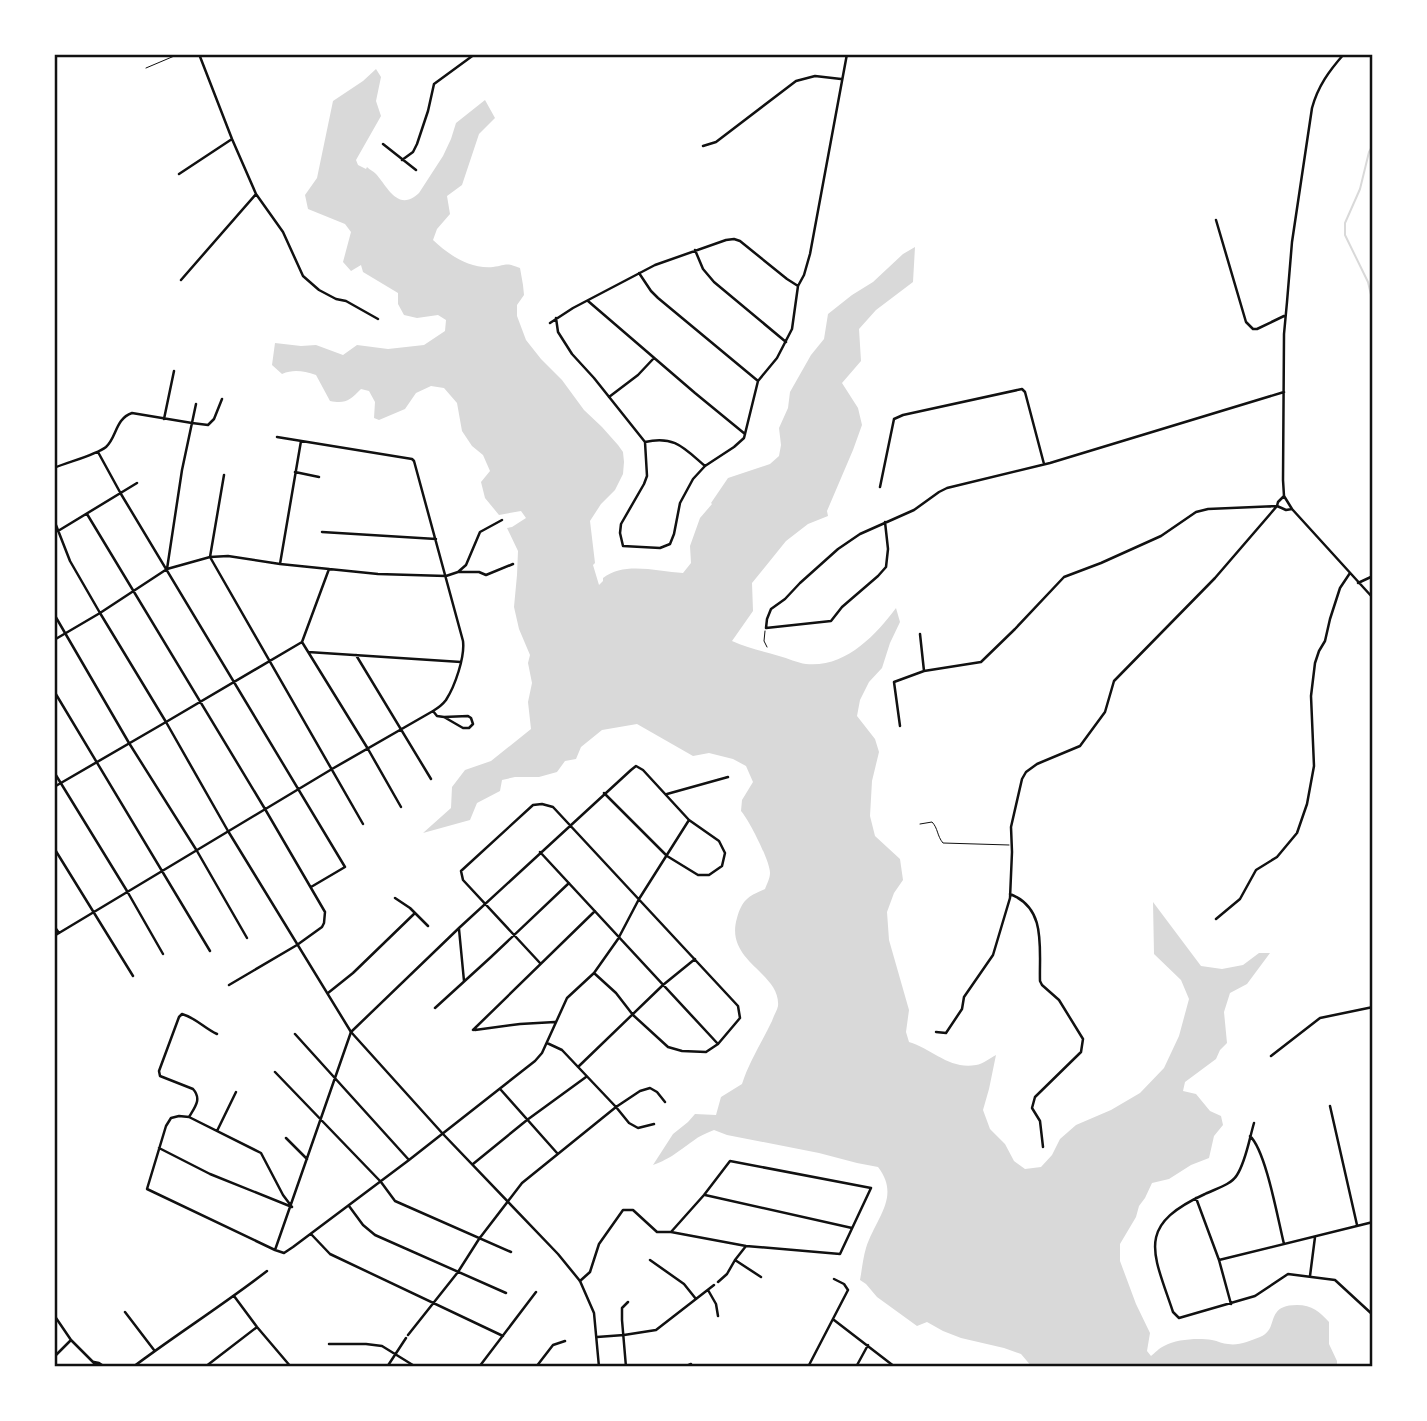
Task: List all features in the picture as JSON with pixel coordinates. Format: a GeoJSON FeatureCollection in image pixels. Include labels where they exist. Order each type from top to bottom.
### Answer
{"type":"FeatureCollection","features":[{"type":"Feature","properties":{"kind":"street"},"geometry":{"type":"LineString","coordinates":[[199,54],[256,194],[283,232],[303,276],[328,295],[346,301],[378,319]]}},
{"type":"Feature","properties":{"kind":"street"},"geometry":{"type":"LineString","coordinates":[[402,160],[417,144],[434,84],[475,54]]}},
{"type":"Feature","properties":{"kind":"street"},"geometry":{"type":"LineString","coordinates":[[556,318],[558,332],[566,345],[645,442],[647,476],[621,524],[623,546],[660,548],[670,544],[683,495],[705,466],[738,444],[745,435],[758,382],[777,358],[792,329],[798,286],[810,254],[847,54]]}},
{"type":"Feature","properties":{"kind":"street"},"geometry":{"type":"LineString","coordinates":[[1344,54],[1322,81],[1312,108],[1292,242],[1286,316],[1283,480],[1284,496],[1292,509],[1373,598]]}},
{"type":"Feature","properties":{"kind":"street"},"geometry":{"type":"LineString","coordinates":[[702,146],[716,142],[796,81],[815,76],[843,79]]}},
{"type":"Feature","properties":{"kind":"street"},"geometry":{"type":"LineString","coordinates":[[179,174],[232,139]]}},
{"type":"Feature","properties":{"kind":"street"},"geometry":{"type":"LineString","coordinates":[[383,144],[416,170]]}},
{"type":"Feature","properties":{"kind":"street"},"geometry":{"type":"LineString","coordinates":[[181,279],[256,194]]}},
{"type":"Feature","properties":{"kind":"street"},"geometry":{"type":"LineString","coordinates":[[1216,220],[1244,318],[1249,326],[1253,329],[1260,328],[1286,316]]}},
{"type":"Feature","properties":{"kind":"street"},"geometry":{"type":"LineString","coordinates":[[550,323],[660,263],[726,240],[737,240],[744,244],[798,286]]}},
{"type":"Feature","properties":{"kind":"street"},"geometry":{"type":"LineString","coordinates":[[695,250],[703,269],[714,282],[786,342]]}},
{"type":"Feature","properties":{"kind":"street"},"geometry":{"type":"LineString","coordinates":[[639,273],[658,298],[758,382]]}},
{"type":"Feature","properties":{"kind":"street"},"geometry":{"type":"LineString","coordinates":[[588,301],[745,435]]}},
{"type":"Feature","properties":{"kind":"street"},"geometry":{"type":"LineString","coordinates":[[609,397],[638,375],[653,358]]}},
{"type":"Feature","properties":{"kind":"street"},"geometry":{"type":"LineString","coordinates":[[164,419],[174,371]]}},
{"type":"Feature","properties":{"kind":"street"},"geometry":{"type":"LineString","coordinates":[[880,487],[894,419],[1022,389],[1044,464]]}},
{"type":"Feature","properties":{"kind":"street"},"geometry":{"type":"LineString","coordinates":[[885,522],[888,549],[886,567],[842,607],[831,621],[766,628],[771,609],[838,550],[860,534],[885,522],[915,510],[947,488],[1044,464],[1284,392]]}},
{"type":"Feature","properties":{"kind":"street"},"geometry":{"type":"LineString","coordinates":[[54,468],[99,452],[109,444],[116,428],[132,412],[208,425],[214,419],[222,399]]}},
{"type":"Feature","properties":{"kind":"street"},"geometry":{"type":"LineString","coordinates":[[167,569],[182,470],[196,404]]}},
{"type":"Feature","properties":{"kind":"street"},"geometry":{"type":"LineString","coordinates":[[54,936],[433,711],[444,702],[451,690],[464,650],[463,641],[412,458],[277,437]]}},
{"type":"Feature","properties":{"kind":"street"},"geometry":{"type":"LineString","coordinates":[[645,442],[658,439],[673,442],[705,466]]}},
{"type":"Feature","properties":{"kind":"street"},"geometry":{"type":"LineString","coordinates":[[280,564],[301,441]]}},
{"type":"Feature","properties":{"kind":"street"},"geometry":{"type":"LineString","coordinates":[[99,452],[121,494],[345,867],[311,887]]}},
{"type":"Feature","properties":{"kind":"street"},"geometry":{"type":"LineString","coordinates":[[295,472],[319,477]]}},
{"type":"Feature","properties":{"kind":"street"},"geometry":{"type":"LineString","coordinates":[[224,475],[210,557],[363,824]]}},
{"type":"Feature","properties":{"kind":"street"},"geometry":{"type":"LineString","coordinates":[[58,531],[137,484]]}},
{"type":"Feature","properties":{"kind":"street"},"geometry":{"type":"LineString","coordinates":[[936,1032],[946,1033],[962,1009],[964,997],[993,955],[1010,894],[1013,811],[1026,772],[1080,746],[1105,712],[1114,681],[1215,578],[1284,496]]}},
{"type":"Feature","properties":{"kind":"street"},"geometry":{"type":"LineString","coordinates":[[900,726],[894,682],[924,671],[981,662],[1065,577],[1161,536],[1201,510],[1277,506],[1286,510],[1292,509]]}},
{"type":"Feature","properties":{"kind":"street"},"geometry":{"type":"LineString","coordinates":[[87,514],[325,912],[322,927],[229,985]]}},
{"type":"Feature","properties":{"kind":"street"},"geometry":{"type":"LineString","coordinates":[[54,520],[70,561],[100,613],[228,831],[351,1032],[580,1281],[594,1313],[599,1367]]}},
{"type":"Feature","properties":{"kind":"street"},"geometry":{"type":"LineString","coordinates":[[458,572],[466,565],[480,532],[502,520]]}},
{"type":"Feature","properties":{"kind":"street"},"geometry":{"type":"LineString","coordinates":[[322,532],[436,539]]}},
{"type":"Feature","properties":{"kind":"street"},"geometry":{"type":"LineString","coordinates":[[54,640],[167,569],[210,557],[228,556],[378,575],[446,576],[458,572],[479,572],[486,575],[513,565]]}},
{"type":"Feature","properties":{"kind":"street"},"geometry":{"type":"LineString","coordinates":[[54,787],[302,642],[328,569]]}},
{"type":"Feature","properties":{"kind":"street"},"geometry":{"type":"LineString","coordinates":[[1216,919],[1240,899],[1256,870],[1277,857],[1297,833],[1307,804],[1314,766],[1311,696],[1315,663],[1325,640],[1340,588],[1350,573]]}},
{"type":"Feature","properties":{"kind":"street"},"geometry":{"type":"LineString","coordinates":[[1358,583],[1373,576]]}},
{"type":"Feature","properties":{"kind":"street"},"geometry":{"type":"LineString","coordinates":[[54,614],[247,938]]}},
{"type":"Feature","properties":{"kind":"street"},"geometry":{"type":"LineString","coordinates":[[920,634],[924,671]]}},
{"type":"Feature","properties":{"kind":"street"},"geometry":{"type":"LineString","coordinates":[[302,642],[401,807]]}},
{"type":"Feature","properties":{"kind":"street"},"geometry":{"type":"LineString","coordinates":[[308,652],[461,662]]}},
{"type":"Feature","properties":{"kind":"street"},"geometry":{"type":"LineString","coordinates":[[356,655],[430,779]]}},
{"type":"Feature","properties":{"kind":"street"},"geometry":{"type":"LineString","coordinates":[[54,691],[210,951]]}},
{"type":"Feature","properties":{"kind":"street"},"geometry":{"type":"LineString","coordinates":[[433,711],[437,716],[468,716],[473,724],[465,729],[444,717]]}},
{"type":"Feature","properties":{"kind":"street"},"geometry":{"type":"LineString","coordinates":[[275,1250],[351,1032],[604,793],[636,766],[643,769],[689,820],[719,841],[725,853],[722,866],[709,875],[698,875],[667,856],[604,793]]}},
{"type":"Feature","properties":{"kind":"street"},"geometry":{"type":"LineString","coordinates":[[54,772],[163,954]]}},
{"type":"Feature","properties":{"kind":"street"},"geometry":{"type":"LineString","coordinates":[[666,795],[728,777]]}},
{"type":"Feature","properties":{"kind":"street"},"geometry":{"type":"LineString","coordinates":[[540,963],[463,880],[461,871],[533,804],[553,807],[738,1006],[740,1018],[718,1044],[706,1052],[682,1051],[668,1047],[633,1015],[616,993],[594,973]]}},
{"type":"Feature","properties":{"kind":"street"},"geometry":{"type":"LineString","coordinates":[[292,1207],[261,1153],[189,1117],[171,1118],[166,1126],[147,1189],[284,1253],[381,1182],[535,1061],[542,1053],[567,998],[594,973],[619,937],[639,899],[689,820]]}},
{"type":"Feature","properties":{"kind":"street"},"geometry":{"type":"LineString","coordinates":[[54,848],[133,976]]}},
{"type":"Feature","properties":{"kind":"street"},"geometry":{"type":"LineString","coordinates":[[540,852],[718,1044]]}},
{"type":"Feature","properties":{"kind":"street"},"geometry":{"type":"LineString","coordinates":[[435,1008],[569,883]]}},
{"type":"Feature","properties":{"kind":"street"},"geometry":{"type":"LineString","coordinates":[[1010,894],[1022,900],[1035,914],[1038,924],[1040,981],[1059,1000],[1083,1039],[1081,1052],[1035,1097],[1032,1108],[1040,1121],[1043,1147]]}},
{"type":"Feature","properties":{"kind":"street"},"geometry":{"type":"LineString","coordinates":[[394,898],[428,926]]}},
{"type":"Feature","properties":{"kind":"street"},"geometry":{"type":"LineString","coordinates":[[555,1022],[473,1030],[595,911]]}},
{"type":"Feature","properties":{"kind":"street"},"geometry":{"type":"LineString","coordinates":[[328,993],[415,913]]}},
{"type":"Feature","properties":{"kind":"street"},"geometry":{"type":"LineString","coordinates":[[54,926],[59,933]]}},
{"type":"Feature","properties":{"kind":"street"},"geometry":{"type":"LineString","coordinates":[[459,928],[464,981]]}},
{"type":"Feature","properties":{"kind":"street"},"geometry":{"type":"LineString","coordinates":[[578,1067],[663,985],[695,959]]}},
{"type":"Feature","properties":{"kind":"street"},"geometry":{"type":"LineString","coordinates":[[1271,1056],[1320,1018],[1373,1007]]}},
{"type":"Feature","properties":{"kind":"street"},"geometry":{"type":"LineString","coordinates":[[189,1117],[198,1102],[196,1092],[160,1076],[159,1071],[182,1014],[217,1034]]}},
{"type":"Feature","properties":{"kind":"street"},"geometry":{"type":"LineString","coordinates":[[295,1034],[409,1160]]}},
{"type":"Feature","properties":{"kind":"street"},"geometry":{"type":"LineString","coordinates":[[546,1044],[562,1050],[629,1123],[638,1128],[654,1124]]}},
{"type":"Feature","properties":{"kind":"street"},"geometry":{"type":"LineString","coordinates":[[275,1072],[381,1182],[395,1201],[511,1252]]}},
{"type":"Feature","properties":{"kind":"street"},"geometry":{"type":"LineString","coordinates":[[473,1164],[586,1077]]}},
{"type":"Feature","properties":{"kind":"street"},"geometry":{"type":"LineString","coordinates":[[387,1367],[522,1183],[616,1107],[640,1091],[650,1088],[665,1102]]}},
{"type":"Feature","properties":{"kind":"street"},"geometry":{"type":"LineString","coordinates":[[500,1089],[557,1153]]}},
{"type":"Feature","properties":{"kind":"street"},"geometry":{"type":"LineString","coordinates":[[217,1131],[236,1092]]}},
{"type":"Feature","properties":{"kind":"street"},"geometry":{"type":"LineString","coordinates":[[1329,1106],[1358,1226]]}},
{"type":"Feature","properties":{"kind":"street"},"geometry":{"type":"LineString","coordinates":[[1254,1124],[1237,1176],[1171,1213],[1156,1236],[1155,1253],[1173,1312],[1179,1318],[1231,1304],[1255,1296],[1288,1274],[1335,1280],[1373,1315]]}},
{"type":"Feature","properties":{"kind":"street"},"geometry":{"type":"LineString","coordinates":[[1250,1136],[1262,1154],[1284,1244]]}},
{"type":"Feature","properties":{"kind":"street"},"geometry":{"type":"LineString","coordinates":[[286,1138],[307,1159]]}},
{"type":"Feature","properties":{"kind":"street"},"geometry":{"type":"LineString","coordinates":[[159,1148],[210,1174],[292,1207]]}},
{"type":"Feature","properties":{"kind":"street"},"geometry":{"type":"LineString","coordinates":[[580,1281],[590,1272],[599,1244],[623,1210],[633,1210],[657,1232],[671,1232],[747,1246],[840,1254],[871,1188],[730,1161],[671,1232]]}},
{"type":"Feature","properties":{"kind":"street"},"geometry":{"type":"LineString","coordinates":[[704,1195],[852,1228]]}},
{"type":"Feature","properties":{"kind":"street"},"geometry":{"type":"LineString","coordinates":[[1196,1198],[1219,1260],[1231,1304]]}},
{"type":"Feature","properties":{"kind":"street"},"geometry":{"type":"LineString","coordinates":[[349,1206],[363,1225],[375,1235],[506,1293]]}},
{"type":"Feature","properties":{"kind":"street"},"geometry":{"type":"LineString","coordinates":[[1219,1260],[1373,1222]]}},
{"type":"Feature","properties":{"kind":"street"},"geometry":{"type":"LineString","coordinates":[[311,1234],[330,1254],[503,1336]]}},
{"type":"Feature","properties":{"kind":"street"},"geometry":{"type":"LineString","coordinates":[[1310,1276],[1315,1237]]}},
{"type":"Feature","properties":{"kind":"street"},"geometry":{"type":"LineString","coordinates":[[718,1282],[747,1246]]}},
{"type":"Feature","properties":{"kind":"street"},"geometry":{"type":"LineString","coordinates":[[650,1260],[684,1284],[696,1299]]}},
{"type":"Feature","properties":{"kind":"street"},"geometry":{"type":"LineString","coordinates":[[735,1260],[761,1277]]}},
{"type":"Feature","properties":{"kind":"street"},"geometry":{"type":"LineString","coordinates":[[133,1367],[267,1271]]}},
{"type":"Feature","properties":{"kind":"street"},"geometry":{"type":"LineString","coordinates":[[808,1367],[848,1290],[844,1284],[834,1279]]}},
{"type":"Feature","properties":{"kind":"street"},"geometry":{"type":"LineString","coordinates":[[597,1337],[656,1330],[714,1285]]}},
{"type":"Feature","properties":{"kind":"street"},"geometry":{"type":"LineString","coordinates":[[708,1290],[719,1316]]}},
{"type":"Feature","properties":{"kind":"street"},"geometry":{"type":"LineString","coordinates":[[479,1367],[536,1292]]}},
{"type":"Feature","properties":{"kind":"street"},"geometry":{"type":"LineString","coordinates":[[234,1296],[290,1366]]}},
{"type":"Feature","properties":{"kind":"street"},"geometry":{"type":"LineString","coordinates":[[626,1367],[622,1307],[628,1302]]}},
{"type":"Feature","properties":{"kind":"street"},"geometry":{"type":"LineString","coordinates":[[125,1312],[154,1350]]}},
{"type":"Feature","properties":{"kind":"street"},"geometry":{"type":"LineString","coordinates":[[54,1315],[71,1340],[98,1367]]}},
{"type":"Feature","properties":{"kind":"street"},"geometry":{"type":"LineString","coordinates":[[833,1319],[895,1367]]}},
{"type":"Feature","properties":{"kind":"street"},"geometry":{"type":"LineString","coordinates":[[205,1367],[257,1327]]}},
{"type":"Feature","properties":{"kind":"street"},"geometry":{"type":"LineString","coordinates":[[54,1357],[71,1340]]}},
{"type":"Feature","properties":{"kind":"street"},"geometry":{"type":"LineString","coordinates":[[536,1367],[553,1345],[565,1341]]}},
{"type":"Feature","properties":{"kind":"street"},"geometry":{"type":"LineString","coordinates":[[329,1344],[382,1346],[416,1367]]}},
{"type":"Feature","properties":{"kind":"street"},"geometry":{"type":"LineString","coordinates":[[856,1367],[868,1345]]}},
{"type":"Feature","properties":{"kind":"street"},"geometry":{"type":"LineString","coordinates":[[94,1362],[105,1367]]}},
{"type":"Feature","properties":{"kind":"street"},"geometry":{"type":"LineString","coordinates":[[684,1367],[691,1364]]}},
{"type":"Feature","properties":{"kind":"lane"},"geometry":{"type":"LineString","coordinates":[[146,68],[179,54]]}},
{"type":"Feature","properties":{"kind":"lane"},"geometry":{"type":"LineString","coordinates":[[766,628],[764,641],[767,647]]}},
{"type":"Feature","properties":{"kind":"lane"},"geometry":{"type":"LineString","coordinates":[[920,824],[935,824],[938,837],[943,843],[1012,845]]}},
{"type":"Feature","properties":{"kind":"shaded area"},"geometry":{"type":"Polygon","coordinates":[[[376,69],[381,77],[376,101],[381,116],[356,160],[358,165],[375,173],[399,199],[412,198],[419,193],[443,156],[456,123],[485,100],[495,118],[479,134],[462,185],[447,196],[450,214],[437,229],[433,240],[453,256],[476,266],[509,265],[520,268],[524,295],[517,305],[517,316],[526,340],[623,452],[623,474],[615,490],[601,504],[590,521],[595,563],[593,565],[599,585],[603,578],[621,570],[683,573],[691,563],[690,546],[700,518],[728,478],[770,464],[779,456],[779,428],[788,408],[790,392],[811,355],[824,339],[828,314],[873,282],[903,254],[915,247],[913,282],[876,310],[859,329],[861,361],[842,383],[858,408],[862,425],[827,511],[828,516],[808,524],[786,541],[752,583],[753,611],[732,641],[799,663],[820,664],[834,661],[858,648],[879,629],[896,608],[900,622],[882,668],[869,682],[860,700],[857,716],[875,739],[879,752],[872,781],[870,816],[875,836],[900,859],[903,880],[894,893],[887,912],[889,940],[909,1010],[906,1032],[909,1042],[949,1062],[967,1066],[979,1064],[996,1055],[983,1110],[990,1129],[1005,1144],[1014,1161],[1025,1169],[1041,1167],[1052,1155],[1060,1139],[1076,1125],[1111,1110],[1140,1093],[1164,1068],[1179,1036],[1189,999],[1181,980],[1154,954],[1153,902],[1201,966],[1222,969],[1243,965],[1259,953],[1270,953],[1247,984],[1230,993],[1224,1012],[1227,1043],[1216,1059],[1185,1082],[1183,1091],[1196,1094],[1210,1111],[1221,1116],[1223,1125],[1214,1136],[1209,1158],[1191,1165],[1169,1179],[1152,1183],[1120,1244],[1120,1261],[1150,1333],[1147,1351],[1151,1356],[1162,1347],[1181,1340],[1206,1339],[1224,1344],[1248,1342],[1270,1329],[1280,1309],[1297,1305],[1315,1310],[1329,1322],[1329,1344],[1337,1367],[1032,1367],[1021,1354],[961,1338],[927,1322],[917,1326],[877,1297],[860,1280],[866,1248],[887,1198],[887,1188],[878,1167],[714,1130],[653,1165],[673,1134],[695,1114],[716,1115],[721,1097],[742,1084],[778,1006],[777,994],[738,946],[735,933],[741,907],[750,897],[765,889],[770,875],[763,850],[741,811],[742,800],[753,782],[746,766],[733,759],[709,753],[693,756],[637,724],[602,730],[581,747],[576,759],[565,761],[557,772],[539,777],[502,780],[500,791],[477,803],[470,820],[423,833],[451,808],[452,787],[465,770],[491,761],[531,729],[528,702],[532,683],[528,663],[530,655],[519,629],[514,607],[518,551],[507,528],[526,518],[521,511],[499,515],[485,498],[481,482],[490,471],[483,455],[472,446],[462,431],[457,403],[444,388],[431,386],[416,393],[405,409],[379,420],[374,418],[375,402],[369,391],[361,389],[347,400],[330,401],[316,375],[299,371],[282,374],[272,365],[275,343],[316,345],[343,355],[357,345],[388,349],[424,345],[445,331],[446,320],[438,315],[417,318],[404,315],[398,304],[398,293],[363,272],[361,265],[351,271],[343,262],[351,232],[345,224],[308,209],[305,195],[317,178],[333,101],[376,69]]]}},
{"type":"Feature","properties":{"kind":"waterway"},"geometry":{"type":"LineString","coordinates":[[1373,145],[1360,189],[1345,223],[1345,235],[1368,282],[1373,303]]}}]}
